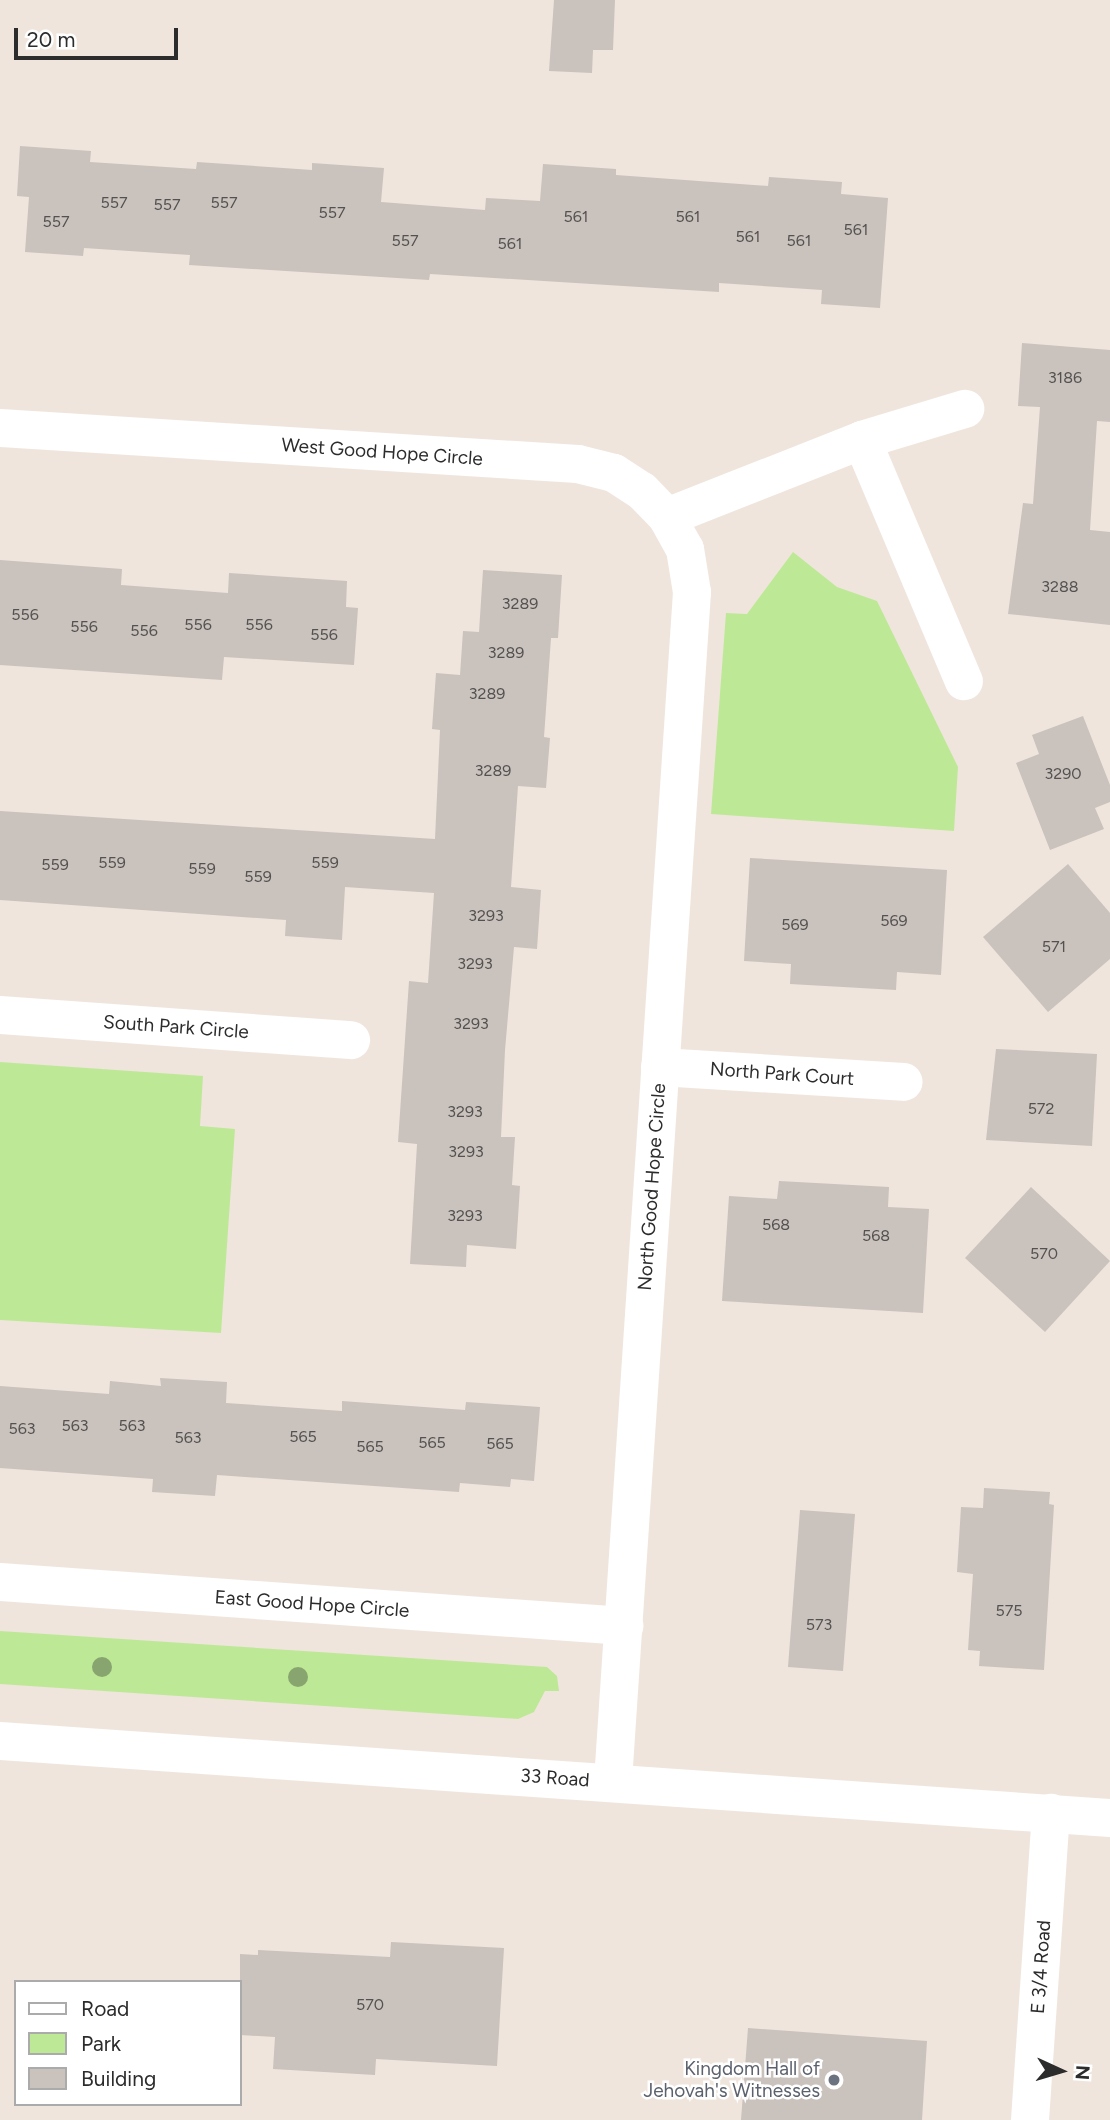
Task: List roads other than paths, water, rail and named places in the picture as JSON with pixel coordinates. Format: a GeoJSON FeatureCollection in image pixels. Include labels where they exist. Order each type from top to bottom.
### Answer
{"type":"FeatureCollection","features":[{"type":"Feature","properties":{"kind":"street"},"geometry":{"type":"LineString","coordinates":[[667,517],[862,440],[965,409]]}},
{"type":"Feature","properties":{"kind":"street","name":"West Good Hope Circle"},"geometry":{"type":"LineString","coordinates":[[0,428],[578,464],[614,473],[642,491],[667,517],[685,549],[692,592]]}},
{"type":"Feature","properties":{"kind":"street"},"geometry":{"type":"LineString","coordinates":[[862,440],[964,681]]}},
{"type":"Feature","properties":{"kind":"street","name":"North Good Hope Circle"},"geometry":{"type":"LineString","coordinates":[[613,1782],[692,592]]}},
{"type":"Feature","properties":{"kind":"street","name":"South Park Circle"},"geometry":{"type":"LineString","coordinates":[[0,1016],[351,1040]]}},
{"type":"Feature","properties":{"kind":"street","name":"North Park Court"},"geometry":{"type":"LineString","coordinates":[[660,1067],[904,1082]]}},
{"type":"Feature","properties":{"kind":"street","name":"East Good Hope Circle"},"geometry":{"type":"LineString","coordinates":[[0,1582],[624,1626]]}},
{"type":"Feature","properties":{"kind":"street","name":"33 Road"},"geometry":{"type":"LineString","coordinates":[[0,1741],[1110,1818]]}},
{"type":"Feature","properties":{"kind":"street","name":"E 3/4 Road"},"geometry":{"type":"LineString","coordinates":[[1030,2120],[1051,1813]]}},
{"type":"Feature","properties":{"kind":"place","name":"Kingdom Hall of Jehovah's Witnesses"},"geometry":{"type":"Point","coordinates":[834,2080]}}]}
